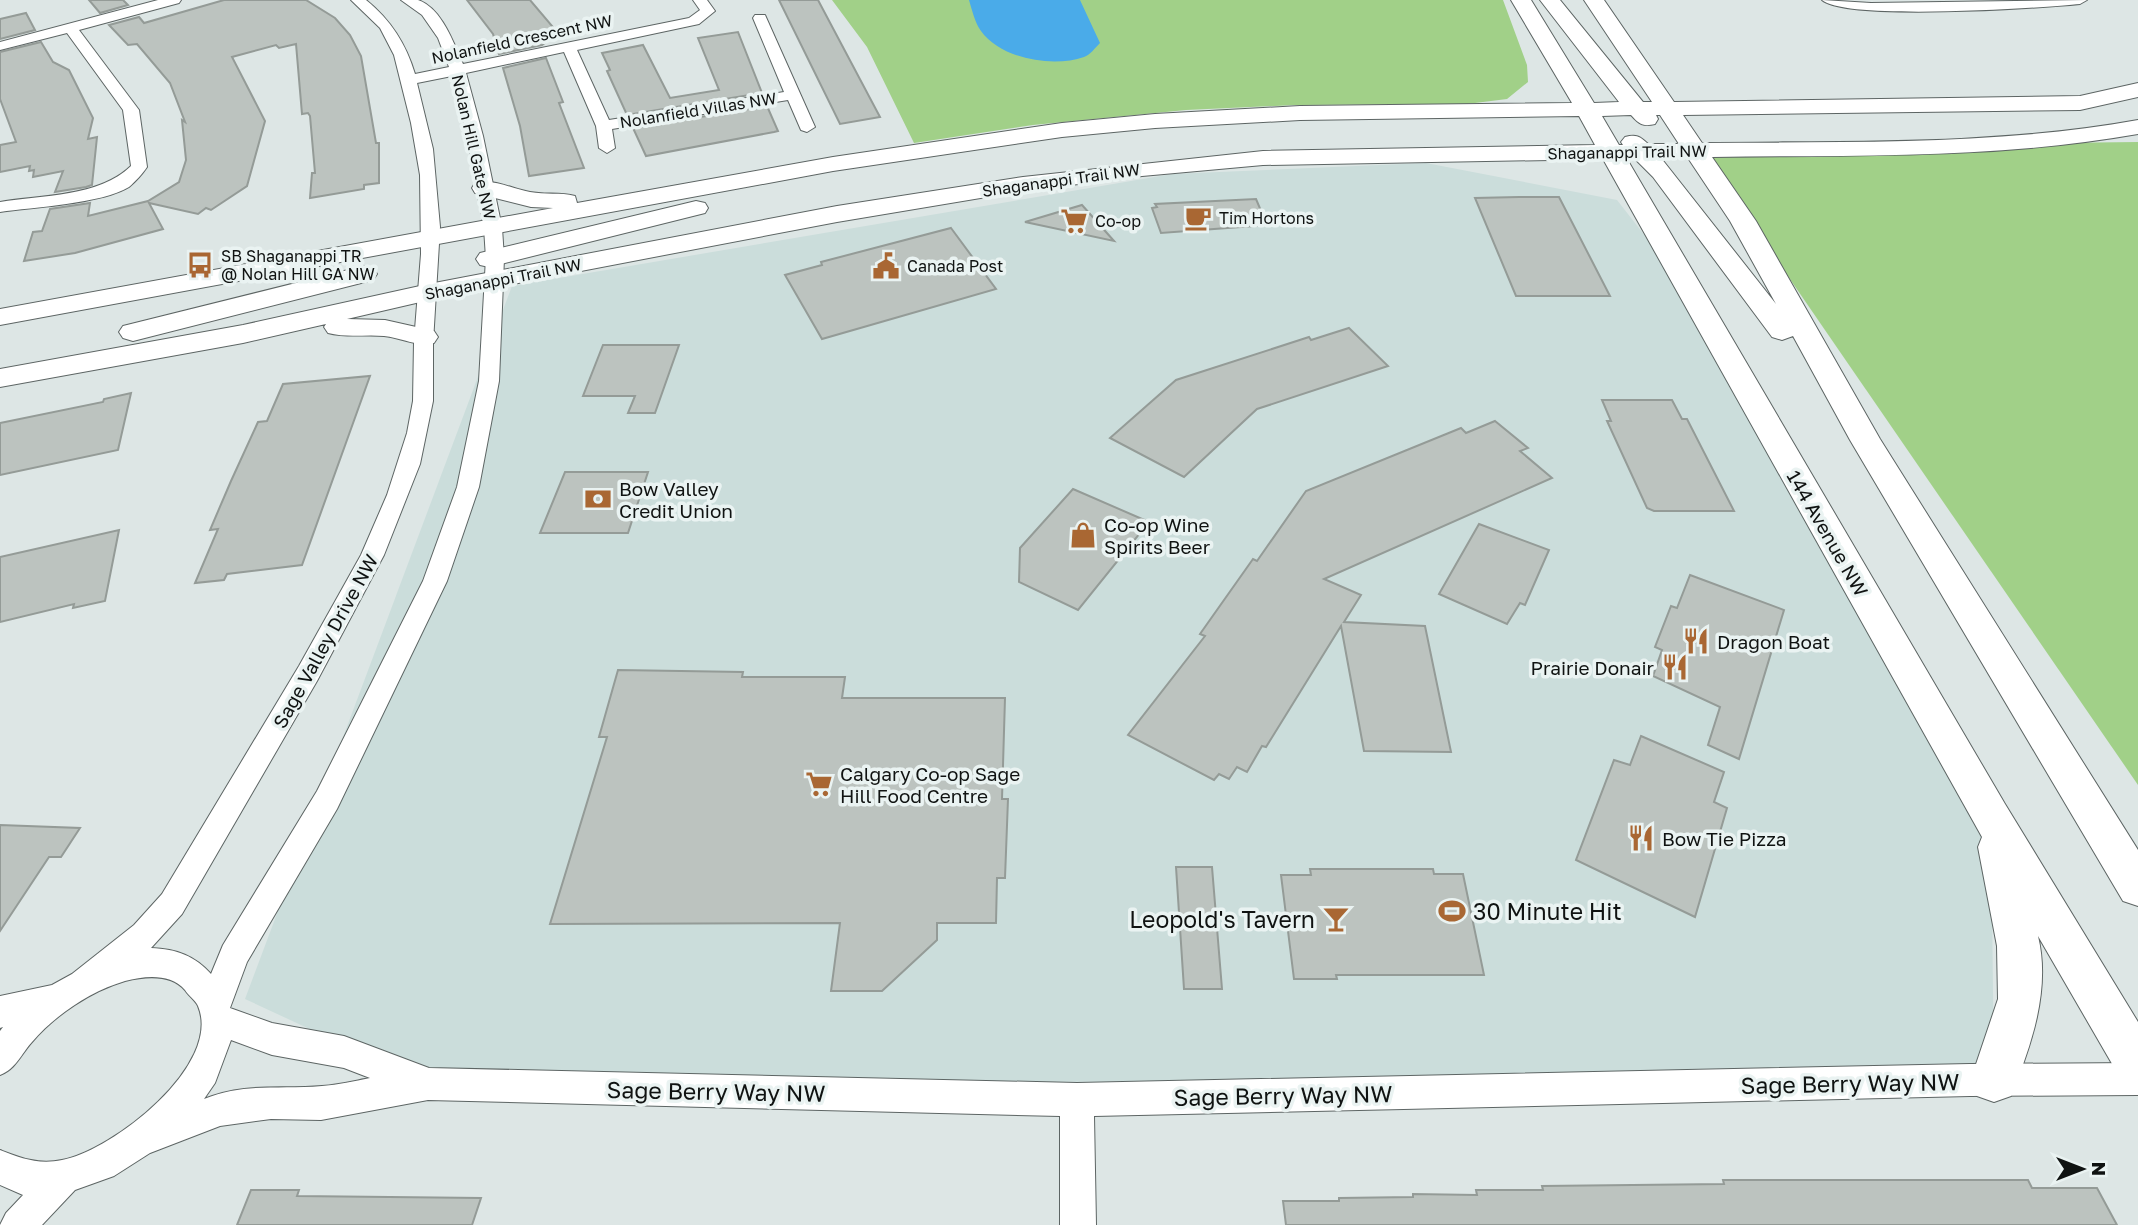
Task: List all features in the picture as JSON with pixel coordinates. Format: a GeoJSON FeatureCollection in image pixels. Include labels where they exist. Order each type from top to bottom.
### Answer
{"type":"FeatureCollection","features":[{"type":"Feature","properties":{"kind":"main road","name":"144 Avenue NW"},"geometry":{"type":"LineString","coordinates":[[1521,0],[1587,110],[1991,816],[2138,1065]]}},
{"type":"Feature","properties":{"kind":"main road"},"geometry":{"type":"LineString","coordinates":[[1550,0],[1637,110]]}},
{"type":"Feature","properties":{"kind":"main road"},"geometry":{"type":"LineString","coordinates":[[1594,0],[1642,70],[1672,124],[1697,151],[1743,221],[1865,440],[2138,887]]}},
{"type":"Feature","properties":{"kind":"main road"},"geometry":{"type":"LineString","coordinates":[[1513,110],[1525,102],[1538,80],[1540,33]]}},
{"type":"Feature","properties":{"kind":"main road"},"geometry":{"type":"LineString","coordinates":[[1642,70],[1698,95],[1818,107]]}},
{"type":"Feature","properties":{"kind":"main road"},"geometry":{"type":"LineString","coordinates":[[1638,147],[1672,124],[1818,107],[2080,103],[2138,90]]}},
{"type":"Feature","properties":{"kind":"main road"},"geometry":{"type":"LineString","coordinates":[[0,317],[430,249],[458,251],[480,240],[493,228],[618,202],[833,164],[1062,130],[1155,121],[1300,113],[1513,110],[1637,110],[1672,124],[1936,123],[2035,105]]}},
{"type":"Feature","properties":{"kind":"main road"},"geometry":{"type":"LineString","coordinates":[[1587,110],[1638,147],[1865,440]]}},
{"type":"Feature","properties":{"kind":"main road","name":"Shaganappi Trail NW"},"geometry":{"type":"LineString","coordinates":[[0,377],[243,334],[429,292],[496,269],[1023,184],[1263,158],[1610,153],[1638,147],[1697,151],[1951,146],[2082,136],[2138,127]]}},
{"type":"Feature","properties":{"kind":"main road"},"geometry":{"type":"LineString","coordinates":[[1743,221],[1734,183],[1739,174],[1758,158],[1787,150]]}},
{"type":"Feature","properties":{"kind":"main road"},"geometry":{"type":"LineString","coordinates":[[1421,155],[1540,166],[1595,180],[1638,203]]}},
{"type":"Feature","properties":{"kind":"main road"},"geometry":{"type":"LineString","coordinates":[[496,269],[833,164]]}},
{"type":"Feature","properties":{"kind":"main road"},"geometry":{"type":"LineString","coordinates":[[484,188],[531,200],[618,202]]}},
{"type":"Feature","properties":{"kind":"main road"},"geometry":{"type":"LineString","coordinates":[[0,377],[138,331],[430,249]]}},
{"type":"Feature","properties":{"kind":"main road"},"geometry":{"type":"LineString","coordinates":[[243,334],[367,327],[389,328],[424,337]]}},
{"type":"Feature","properties":{"kind":"main road"},"geometry":{"type":"LineString","coordinates":[[1991,816],[2019,946],[2020,990],[2020,999],[1994,1079]]}},
{"type":"Feature","properties":{"kind":"street"},"geometry":{"type":"LineString","coordinates":[[0,46],[174,0]]}},
{"type":"Feature","properties":{"kind":"street"},"geometry":{"type":"LineString","coordinates":[[358,0],[376,12],[389,27],[401,52],[428,158],[430,249]]}},
{"type":"Feature","properties":{"kind":"street","name":"Nolan Hill Gate NW"},"geometry":{"type":"LineString","coordinates":[[408,0],[427,12],[445,38],[458,71],[475,136],[493,228]]}},
{"type":"Feature","properties":{"kind":"street","name":"Nolanfield Crescent NW"},"geometry":{"type":"LineString","coordinates":[[409,80],[694,21],[708,11],[700,0]]}},
{"type":"Feature","properties":{"kind":"street"},"geometry":{"type":"LineString","coordinates":[[1829,0],[1871,7],[2024,6],[2080,0]]}},
{"type":"Feature","properties":{"kind":"street","name":"Nolanfield Villas NW"},"geometry":{"type":"LineString","coordinates":[[760,18],[807,127]]}},
{"type":"Feature","properties":{"kind":"street"},"geometry":{"type":"LineString","coordinates":[[0,207],[99,192],[123,183],[139,167],[131,110],[71,29]]}},
{"type":"Feature","properties":{"kind":"street","name":"Nolanfield Villas NW"},"geometry":{"type":"LineString","coordinates":[[569,48],[604,126],[607,148]]}},
{"type":"Feature","properties":{"kind":"street","name":"Nolanfield Villas NW"},"geometry":{"type":"LineString","coordinates":[[604,126],[793,95]]}},
{"type":"Feature","properties":{"kind":"street"},"geometry":{"type":"LineString","coordinates":[[0,1167],[25,1178],[64,1177],[106,1163],[146,1138],[176,1110],[199,1079],[213,1048],[217,1012],[234,955],[327,800],[435,581],[468,487],[489,381],[496,269],[493,228]]}},
{"type":"Feature","properties":{"kind":"street","name":"Sage Valley Drive NW"},"geometry":{"type":"LineString","coordinates":[[0,1059],[29,1022],[145,935],[172,904],[297,695],[366,569],[408,466],[423,401],[430,249]]}},
{"type":"Feature","properties":{"kind":"street"},"geometry":{"type":"LineString","coordinates":[[0,1012],[71,990],[120,968],[154,963],[182,968],[204,982],[217,1012]]}},
{"type":"Feature","properties":{"kind":"street","name":"Sage Berry Way NW"},"geometry":{"type":"LineString","coordinates":[[217,1012],[272,1039],[344,1052],[428,1084]]}},
{"type":"Feature","properties":{"kind":"street","name":"Sage Berry Way NW"},"geometry":{"type":"LineString","coordinates":[[146,1138],[220,1109],[271,1102],[321,1102],[428,1084],[1077,1100],[1994,1079],[2138,1079]]}},
{"type":"Feature","properties":{"kind":"street"},"geometry":{"type":"LineString","coordinates":[[1077,1100],[1079,1225]]}},
{"type":"Feature","properties":{"kind":"street"},"geometry":{"type":"LineString","coordinates":[[18,1225],[64,1177]]}},
{"type":"Feature","properties":{"kind":"shaded area"},"geometry":{"type":"Polygon","coordinates":[[[1426,163],[1617,200],[1696,301],[1991,816],[1994,1079],[428,1084],[245,999],[512,286],[1172,174],[1426,163]]]}},
{"type":"Feature","properties":{"kind":"green space"},"geometry":{"type":"Polygon","coordinates":[[[832,0],[1503,0],[1527,65],[1528,82],[1507,99],[1467,104],[1295,105],[1186,110],[1033,125],[914,143],[867,47],[832,0]]]}},
{"type":"Feature","properties":{"kind":"green space"},"geometry":{"type":"Polygon","coordinates":[[[2138,142],[2138,785],[1699,147],[2138,142]]]}},
{"type":"Feature","properties":{"kind":"water"},"geometry":{"type":"Polygon","coordinates":[[[969,0],[1080,0],[1100,43],[1086,56],[1071,60],[1058,62],[1028,59],[990,41],[975,20],[969,0]]]}},
{"type":"Feature","properties":{"kind":"building"},"geometry":{"type":"Polygon","coordinates":[[[89,0],[123,0],[128,5],[100,13],[89,0]]]}},
{"type":"Feature","properties":{"kind":"building"},"geometry":{"type":"Polygon","coordinates":[[[224,0],[306,0],[335,18],[350,35],[361,56],[376,143],[379,143],[379,183],[364,185],[364,189],[310,198],[312,173],[315,173],[310,116],[308,113],[302,114],[296,44],[279,48],[276,45],[232,57],[265,121],[247,186],[211,210],[206,208],[198,214],[149,203],[163,229],[75,253],[24,261],[33,232],[42,231],[50,209],[90,203],[88,216],[148,201],[179,182],[186,160],[182,120],[185,122],[170,83],[137,44],[128,45],[109,25],[139,17],[144,23],[224,0]]]}},
{"type":"Feature","properties":{"kind":"building"},"geometry":{"type":"Polygon","coordinates":[[[467,0],[530,0],[558,33],[542,45],[499,54],[493,34],[467,0]]]}},
{"type":"Feature","properties":{"kind":"building"},"geometry":{"type":"Polygon","coordinates":[[[779,0],[818,0],[880,117],[840,124],[779,0]]]}},
{"type":"Feature","properties":{"kind":"building"},"geometry":{"type":"Polygon","coordinates":[[[26,13],[35,30],[0,39],[0,19],[26,13]]]}},
{"type":"Feature","properties":{"kind":"building"},"geometry":{"type":"Polygon","coordinates":[[[738,32],[762,93],[627,115],[602,53],[643,45],[670,98],[719,90],[698,38],[738,32]]]}},
{"type":"Feature","properties":{"kind":"building"},"geometry":{"type":"Polygon","coordinates":[[[41,42],[53,62],[69,70],[93,118],[88,139],[97,137],[92,185],[86,187],[55,192],[63,171],[33,177],[34,170],[29,171],[30,166],[0,172],[0,145],[16,142],[0,99],[0,52],[41,42]]]}},
{"type":"Feature","properties":{"kind":"building"},"geometry":{"type":"Polygon","coordinates":[[[546,58],[563,102],[559,103],[584,168],[529,176],[520,126],[503,68],[546,58]]]}},
{"type":"Feature","properties":{"kind":"building"},"geometry":{"type":"Polygon","coordinates":[[[767,106],[778,131],[646,156],[633,128],[767,106]]]}},
{"type":"Feature","properties":{"kind":"building"},"geometry":{"type":"Polygon","coordinates":[[[1559,197],[1610,296],[1516,296],[1475,198],[1559,197]]]}},
{"type":"Feature","properties":{"kind":"building"},"geometry":{"type":"Polygon","coordinates":[[[1256,199],[1267,225],[1161,233],[1152,208],[1157,207],[1155,204],[1256,199]]]}},
{"type":"Feature","properties":{"kind":"building"},"geometry":{"type":"Polygon","coordinates":[[[1082,205],[1114,241],[1025,222],[1082,205]]]}},
{"type":"Feature","properties":{"kind":"building"},"geometry":{"type":"Polygon","coordinates":[[[951,228],[996,289],[822,339],[785,275],[822,265],[821,262],[951,228]]]}},
{"type":"Feature","properties":{"kind":"building"},"geometry":{"type":"Polygon","coordinates":[[[1349,328],[1388,366],[1257,409],[1184,477],[1110,438],[1176,380],[1309,337],[1311,340],[1349,328]]]}},
{"type":"Feature","properties":{"kind":"building"},"geometry":{"type":"Polygon","coordinates":[[[603,345],[679,345],[655,413],[628,413],[635,396],[583,396],[603,345]]]}},
{"type":"Feature","properties":{"kind":"building"},"geometry":{"type":"Polygon","coordinates":[[[370,376],[302,565],[227,574],[224,580],[195,583],[218,529],[210,530],[231,481],[258,422],[267,421],[283,384],[370,376]]]}},
{"type":"Feature","properties":{"kind":"building"},"geometry":{"type":"Polygon","coordinates":[[[131,393],[118,450],[0,475],[0,423],[103,402],[104,399],[131,393]]]}},
{"type":"Feature","properties":{"kind":"building"},"geometry":{"type":"Polygon","coordinates":[[[1602,400],[1672,400],[1682,419],[1687,419],[1734,511],[1654,511],[1647,508],[1607,421],[1611,421],[1602,400]]]}},
{"type":"Feature","properties":{"kind":"building"},"geometry":{"type":"Polygon","coordinates":[[[1495,421],[1528,448],[1520,451],[1552,478],[1324,579],[1361,595],[1344,622],[1425,626],[1451,752],[1364,751],[1341,626],[1266,747],[1262,746],[1247,772],[1237,767],[1229,779],[1219,774],[1214,780],[1128,735],[1205,636],[1200,634],[1253,559],[1257,561],[1306,491],[1461,428],[1466,433],[1495,421]]]}},
{"type":"Feature","properties":{"kind":"building"},"geometry":{"type":"Polygon","coordinates":[[[565,472],[648,472],[628,533],[540,533],[565,472]]]}},
{"type":"Feature","properties":{"kind":"building"},"geometry":{"type":"Polygon","coordinates":[[[1073,489],[1149,522],[1078,610],[1019,582],[1020,548],[1073,489]]]}},
{"type":"Feature","properties":{"kind":"building"},"geometry":{"type":"Polygon","coordinates":[[[1479,524],[1549,550],[1525,605],[1520,603],[1507,624],[1439,594],[1479,524]]]}},
{"type":"Feature","properties":{"kind":"building"},"geometry":{"type":"Polygon","coordinates":[[[119,530],[105,601],[73,608],[74,604],[0,622],[0,557],[119,530]]]}},
{"type":"Feature","properties":{"kind":"building"},"geometry":{"type":"Polygon","coordinates":[[[1690,575],[1784,610],[1739,759],[1708,745],[1720,707],[1653,676],[1662,650],[1655,647],[1671,606],[1677,608],[1690,575]]]}},
{"type":"Feature","properties":{"kind":"building"},"geometry":{"type":"Polygon","coordinates":[[[618,670],[743,672],[742,677],[845,677],[842,698],[1005,698],[1002,799],[1008,799],[1005,878],[997,878],[996,923],[937,923],[937,940],[882,991],[831,991],[840,923],[550,924],[607,737],[599,737],[618,670]]]}},
{"type":"Feature","properties":{"kind":"building"},"geometry":{"type":"Polygon","coordinates":[[[1641,736],[1724,772],[1714,802],[1727,808],[1695,917],[1576,860],[1614,760],[1630,765],[1641,736]]]}},
{"type":"Feature","properties":{"kind":"building"},"geometry":{"type":"Polygon","coordinates":[[[0,825],[80,828],[61,857],[49,857],[0,931],[0,825]]]}},
{"type":"Feature","properties":{"kind":"building"},"geometry":{"type":"Polygon","coordinates":[[[1176,867],[1212,867],[1222,989],[1184,989],[1176,867]]]}},
{"type":"Feature","properties":{"kind":"building"},"geometry":{"type":"Polygon","coordinates":[[[1310,869],[1433,869],[1434,874],[1463,874],[1484,975],[1336,975],[1337,979],[1294,979],[1281,875],[1311,875],[1310,869]]]}},
{"type":"Feature","properties":{"kind":"building"},"geometry":{"type":"Polygon","coordinates":[[[1723,1180],[2028,1180],[2032,1188],[2097,1188],[2117,1225],[1286,1225],[1283,1201],[1339,1201],[1339,1198],[1413,1197],[1413,1194],[1477,1195],[1476,1190],[1543,1190],[1542,1186],[1724,1184],[1723,1180]]]}},
{"type":"Feature","properties":{"kind":"building"},"geometry":{"type":"Polygon","coordinates":[[[251,1190],[299,1190],[297,1196],[481,1198],[472,1225],[237,1225],[251,1190]]]}},
{"type":"Feature","properties":{"kind":"place","name":"Tim Hortons"},"geometry":{"type":"Point","coordinates":[1198,218]}},
{"type":"Feature","properties":{"kind":"place","name":"Co-op"},"geometry":{"type":"Point","coordinates":[1074,221]}},
{"type":"Feature","properties":{"kind":"place","name":"SB Shaganappi TR @ Nolan Hill GA NW"},"geometry":{"type":"Point","coordinates":[200,265]}},
{"type":"Feature","properties":{"kind":"place","name":"Canada Post"},"geometry":{"type":"Point","coordinates":[886,266]}},
{"type":"Feature","properties":{"kind":"place","name":"Bow Valley Credit Union"},"geometry":{"type":"Point","coordinates":[598,499]}},
{"type":"Feature","properties":{"kind":"place","name":"Co-op Wine Spirits Beer"},"geometry":{"type":"Point","coordinates":[1083,535]}},
{"type":"Feature","properties":{"kind":"place","name":"Dragon Boat"},"geometry":{"type":"Point","coordinates":[1696,641]}},
{"type":"Feature","properties":{"kind":"place","name":"Prairie Donair"},"geometry":{"type":"Point","coordinates":[1675,667]}},
{"type":"Feature","properties":{"kind":"place","name":"Calgary Co-op Sage Hill Food Centre"},"geometry":{"type":"Point","coordinates":[819,784]}},
{"type":"Feature","properties":{"kind":"place","name":"Bow Tie Pizza"},"geometry":{"type":"Point","coordinates":[1641,838]}},
{"type":"Feature","properties":{"kind":"place","name":"30 Minute Hit"},"geometry":{"type":"Point","coordinates":[1452,911]}},
{"type":"Feature","properties":{"kind":"place","name":"Leopold's Tavern"},"geometry":{"type":"Point","coordinates":[1336,919]}}]}
